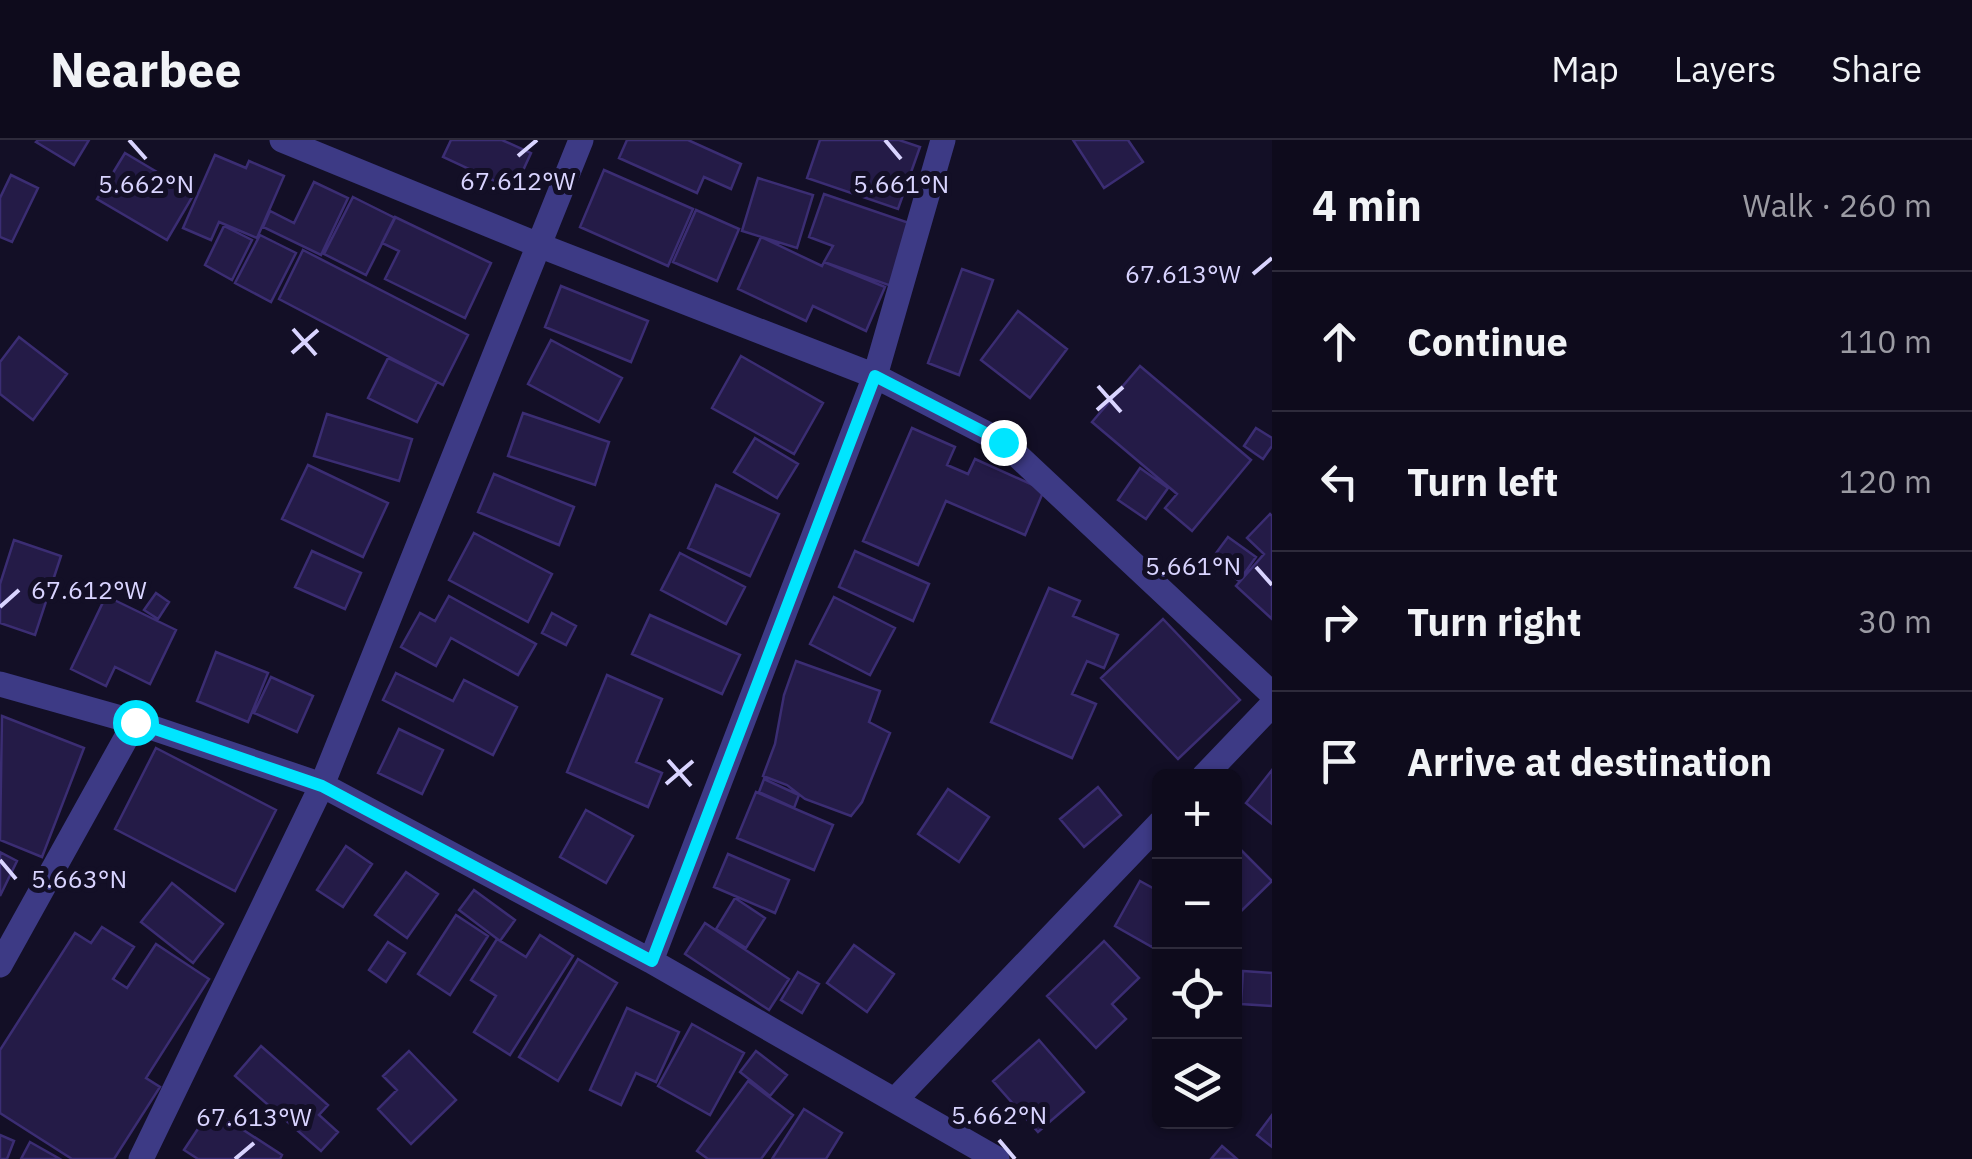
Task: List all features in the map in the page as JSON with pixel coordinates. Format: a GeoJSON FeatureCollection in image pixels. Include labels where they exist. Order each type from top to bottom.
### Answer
{"type":"FeatureCollection","features":[{"type":"Feature","properties":{"kind":"street"},"geometry":{"type":"LineString","coordinates":[[282,140],[875,376],[1003,442],[1272,694]]}},
{"type":"Feature","properties":{"kind":"street"},"geometry":{"type":"LineString","coordinates":[[141,1159],[322,786],[581,140]]}},
{"type":"Feature","properties":{"kind":"street"},"geometry":{"type":"LineString","coordinates":[[652,961],[875,376],[944,140]]}},
{"type":"Feature","properties":{"kind":"street"},"geometry":{"type":"LineString","coordinates":[[0,684],[135,722],[322,786],[652,961],[998,1159]]}},
{"type":"Feature","properties":{"kind":"street"},"geometry":{"type":"LineString","coordinates":[[1211,769],[1272,705]]}},
{"type":"Feature","properties":{"kind":"street"},"geometry":{"type":"LineString","coordinates":[[0,964],[135,722]]}},
{"type":"Feature","properties":{"kind":"street"},"geometry":{"type":"LineString","coordinates":[[896,1100],[1152,831]]}},
{"type":"Feature","properties":{"kind":"building"},"geometry":{"type":"Polygon","coordinates":[[[38,140],[89,140],[74,165],[38,140]]]}},
{"type":"Feature","properties":{"kind":"building"},"geometry":{"type":"Polygon","coordinates":[[[451,140],[502,140],[531,153],[514,190],[443,157],[451,140]]]}},
{"type":"Feature","properties":{"kind":"building"},"geometry":{"type":"Polygon","coordinates":[[[627,140],[688,140],[741,164],[731,189],[704,177],[697,193],[619,158],[627,140]]]}},
{"type":"Feature","properties":{"kind":"building"},"geometry":{"type":"Polygon","coordinates":[[[820,140],[899,140],[920,147],[898,209],[807,178],[820,140]]]}},
{"type":"Feature","properties":{"kind":"building"},"geometry":{"type":"Polygon","coordinates":[[[1073,140],[1128,140],[1143,162],[1104,188],[1073,140]]]}},
{"type":"Feature","properties":{"kind":"building"},"geometry":{"type":"Polygon","coordinates":[[[125,153],[194,194],[167,240],[97,199],[125,153]]]}},
{"type":"Feature","properties":{"kind":"building"},"geometry":{"type":"Polygon","coordinates":[[[215,155],[246,168],[249,161],[284,176],[257,238],[219,222],[211,240],[183,228],[215,155]]]}},
{"type":"Feature","properties":{"kind":"building"},"geometry":{"type":"Polygon","coordinates":[[[604,170],[693,209],[668,266],[580,227],[604,170]]]}},
{"type":"Feature","properties":{"kind":"building"},"geometry":{"type":"Polygon","coordinates":[[[11,175],[38,188],[12,242],[0,237],[0,198],[11,175]]]}},
{"type":"Feature","properties":{"kind":"building"},"geometry":{"type":"Polygon","coordinates":[[[758,178],[813,195],[797,248],[742,231],[758,178]]]}},
{"type":"Feature","properties":{"kind":"building"},"geometry":{"type":"Polygon","coordinates":[[[314,182],[348,198],[321,255],[263,227],[270,211],[294,223],[314,182]]]}},
{"type":"Feature","properties":{"kind":"building"},"geometry":{"type":"Polygon","coordinates":[[[824,194],[915,225],[894,287],[824,262],[833,246],[809,237],[824,194]]]}},
{"type":"Feature","properties":{"kind":"building"},"geometry":{"type":"Polygon","coordinates":[[[353,197],[395,218],[366,275],[324,254],[353,197]]]}},
{"type":"Feature","properties":{"kind":"building"},"geometry":{"type":"Polygon","coordinates":[[[696,210],[739,229],[717,281],[673,262],[696,210]]]}},
{"type":"Feature","properties":{"kind":"building"},"geometry":{"type":"Polygon","coordinates":[[[395,217],[491,263],[465,318],[385,279],[399,251],[382,243],[395,217]]]}},
{"type":"Feature","properties":{"kind":"building"},"geometry":{"type":"Polygon","coordinates":[[[224,226],[252,240],[232,280],[205,265],[224,226]]]}},
{"type":"Feature","properties":{"kind":"building"},"geometry":{"type":"Polygon","coordinates":[[[260,235],[296,253],[271,302],[235,283],[260,235]]]}},
{"type":"Feature","properties":{"kind":"building"},"geometry":{"type":"Polygon","coordinates":[[[761,237],[822,266],[824,262],[885,287],[866,331],[813,306],[806,321],[738,289],[761,237]]]}},
{"type":"Feature","properties":{"kind":"building"},"geometry":{"type":"Polygon","coordinates":[[[303,250],[468,335],[443,385],[279,299],[303,250]]]}},
{"type":"Feature","properties":{"kind":"building"},"geometry":{"type":"Polygon","coordinates":[[[962,269],[993,280],[959,375],[928,363],[962,269]]]}},
{"type":"Feature","properties":{"kind":"building"},"geometry":{"type":"Polygon","coordinates":[[[561,286],[648,321],[631,362],[545,327],[561,286]]]}},
{"type":"Feature","properties":{"kind":"building"},"geometry":{"type":"Polygon","coordinates":[[[1018,311],[1067,349],[1030,398],[981,360],[1018,311]]]}},
{"type":"Feature","properties":{"kind":"building"},"geometry":{"type":"Polygon","coordinates":[[[19,337],[67,374],[33,420],[0,394],[0,362],[19,337]]]}},
{"type":"Feature","properties":{"kind":"building"},"geometry":{"type":"Polygon","coordinates":[[[551,340],[622,378],[599,422],[528,384],[551,340]]]}},
{"type":"Feature","properties":{"kind":"building"},"geometry":{"type":"Polygon","coordinates":[[[741,356],[823,403],[794,454],[712,408],[741,356]]]}},
{"type":"Feature","properties":{"kind":"building"},"geometry":{"type":"Polygon","coordinates":[[[388,358],[437,382],[417,422],[368,398],[388,358]]]}},
{"type":"Feature","properties":{"kind":"building"},"geometry":{"type":"Polygon","coordinates":[[[1140,366],[1251,460],[1192,531],[1165,508],[1177,494],[1092,422],[1140,366]]]}},
{"type":"Feature","properties":{"kind":"building"},"geometry":{"type":"Polygon","coordinates":[[[523,413],[609,442],[595,485],[508,456],[523,413]]]}},
{"type":"Feature","properties":{"kind":"building"},"geometry":{"type":"Polygon","coordinates":[[[327,414],[412,439],[399,481],[314,456],[327,414]]]}},
{"type":"Feature","properties":{"kind":"building"},"geometry":{"type":"Polygon","coordinates":[[[912,428],[955,447],[947,465],[968,474],[975,459],[1044,490],[1025,535],[946,501],[918,565],[863,541],[912,428]]]}},
{"type":"Feature","properties":{"kind":"building"},"geometry":{"type":"Polygon","coordinates":[[[1256,428],[1272,438],[1272,446],[1263,459],[1244,446],[1256,428]]]}},
{"type":"Feature","properties":{"kind":"building"},"geometry":{"type":"Polygon","coordinates":[[[755,438],[798,464],[777,498],[734,472],[755,438]]]}},
{"type":"Feature","properties":{"kind":"building"},"geometry":{"type":"Polygon","coordinates":[[[308,465],[388,503],[363,557],[282,519],[308,465]]]}},
{"type":"Feature","properties":{"kind":"building"},"geometry":{"type":"Polygon","coordinates":[[[1140,468],[1168,488],[1146,519],[1118,500],[1140,468]]]}},
{"type":"Feature","properties":{"kind":"building"},"geometry":{"type":"Polygon","coordinates":[[[494,474],[574,507],[559,545],[478,512],[494,474]]]}},
{"type":"Feature","properties":{"kind":"building"},"geometry":{"type":"Polygon","coordinates":[[[716,485],[779,514],[750,576],[688,548],[716,485]]]}},
{"type":"Feature","properties":{"kind":"building"},"geometry":{"type":"Polygon","coordinates":[[[1270,514],[1272,619],[1236,586],[1264,554],[1247,538],[1270,514]]]}},
{"type":"Feature","properties":{"kind":"building"},"geometry":{"type":"Polygon","coordinates":[[[474,533],[552,574],[528,622],[449,580],[474,533]]]}},
{"type":"Feature","properties":{"kind":"building"},"geometry":{"type":"Polygon","coordinates":[[[1228,537],[1256,557],[1239,581],[1211,560],[1228,537]]]}},
{"type":"Feature","properties":{"kind":"building"},"geometry":{"type":"Polygon","coordinates":[[[14,540],[61,556],[35,635],[0,623],[0,584],[14,540]]]}},
{"type":"Feature","properties":{"kind":"building"},"geometry":{"type":"Polygon","coordinates":[[[312,551],[361,573],[345,609],[295,587],[312,551]]]}},
{"type":"Feature","properties":{"kind":"building"},"geometry":{"type":"Polygon","coordinates":[[[855,551],[929,584],[913,621],[839,587],[855,551]]]}},
{"type":"Feature","properties":{"kind":"building"},"geometry":{"type":"Polygon","coordinates":[[[680,553],[745,587],[726,624],[661,590],[680,553]]]}},
{"type":"Feature","properties":{"kind":"building"},"geometry":{"type":"Polygon","coordinates":[[[1049,588],[1080,601],[1073,616],[1118,635],[1104,668],[1087,661],[1072,694],[1096,704],[1072,758],[991,722],[1049,588]]]}},
{"type":"Feature","properties":{"kind":"building"},"geometry":{"type":"Polygon","coordinates":[[[156,593],[169,602],[158,619],[144,610],[156,593]]]}},
{"type":"Feature","properties":{"kind":"building"},"geometry":{"type":"Polygon","coordinates":[[[106,596],[176,630],[150,684],[115,667],[106,686],[71,669],[106,596]]]}},
{"type":"Feature","properties":{"kind":"building"},"geometry":{"type":"Polygon","coordinates":[[[449,596],[536,644],[518,675],[451,638],[436,666],[401,647],[420,613],[435,621],[449,596]]]}},
{"type":"Feature","properties":{"kind":"building"},"geometry":{"type":"Polygon","coordinates":[[[834,597],[895,628],[870,675],[810,644],[834,597]]]}},
{"type":"Feature","properties":{"kind":"building"},"geometry":{"type":"Polygon","coordinates":[[[552,613],[576,626],[566,645],[542,633],[552,613]]]}},
{"type":"Feature","properties":{"kind":"building"},"geometry":{"type":"Polygon","coordinates":[[[650,615],[740,655],[722,694],[632,654],[650,615]]]}},
{"type":"Feature","properties":{"kind":"building"},"geometry":{"type":"Polygon","coordinates":[[[1163,619],[1240,700],[1178,759],[1101,678],[1163,619]]]}},
{"type":"Feature","properties":{"kind":"building"},"geometry":{"type":"Polygon","coordinates":[[[216,652],[268,673],[248,722],[197,701],[216,652]]]}},
{"type":"Feature","properties":{"kind":"building"},"geometry":{"type":"Polygon","coordinates":[[[796,661],[880,691],[869,722],[890,733],[862,802],[851,816],[805,799],[787,785],[763,776],[796,661]]]}},
{"type":"Feature","properties":{"kind":"building"},"geometry":{"type":"Polygon","coordinates":[[[396,673],[453,701],[464,680],[517,707],[493,755],[383,700],[396,673]]]}},
{"type":"Feature","properties":{"kind":"building"},"geometry":{"type":"Polygon","coordinates":[[[607,675],[662,699],[636,762],[662,773],[648,807],[567,772],[607,675]]]}},
{"type":"Feature","properties":{"kind":"building"},"geometry":{"type":"Polygon","coordinates":[[[271,677],[313,696],[297,732],[254,713],[271,677]]]}},
{"type":"Feature","properties":{"kind":"building"},"geometry":{"type":"Polygon","coordinates":[[[2,716],[84,748],[42,857],[0,840],[2,716]]]}},
{"type":"Feature","properties":{"kind":"building"},"geometry":{"type":"Polygon","coordinates":[[[399,729],[443,750],[422,794],[378,773],[399,729]]]}},
{"type":"Feature","properties":{"kind":"building"},"geometry":{"type":"Polygon","coordinates":[[[156,748],[276,810],[235,891],[115,829],[156,748]]]}},
{"type":"Feature","properties":{"kind":"building"},"geometry":{"type":"Polygon","coordinates":[[[1272,770],[1272,824],[1246,803],[1272,770]]]}},
{"type":"Feature","properties":{"kind":"building"},"geometry":{"type":"Polygon","coordinates":[[[764,779],[799,795],[794,808],[759,792],[764,779]]]}},
{"type":"Feature","properties":{"kind":"building"},"geometry":{"type":"Polygon","coordinates":[[[1098,787],[1121,815],[1084,847],[1060,819],[1098,787]]]}},
{"type":"Feature","properties":{"kind":"building"},"geometry":{"type":"Polygon","coordinates":[[[948,789],[989,817],[959,862],[918,834],[948,789]]]}},
{"type":"Feature","properties":{"kind":"building"},"geometry":{"type":"Polygon","coordinates":[[[756,792],[833,825],[814,870],[737,838],[756,792]]]}},
{"type":"Feature","properties":{"kind":"building"},"geometry":{"type":"Polygon","coordinates":[[[586,810],[633,836],[606,883],[560,857],[586,810]]]}},
{"type":"Feature","properties":{"kind":"building"},"geometry":{"type":"Polygon","coordinates":[[[346,846],[372,864],[343,907],[317,890],[346,846]]]}},
{"type":"Feature","properties":{"kind":"building"},"geometry":{"type":"Polygon","coordinates":[[[1242,851],[1272,881],[1242,910],[1242,851]]]}},
{"type":"Feature","properties":{"kind":"building"},"geometry":{"type":"Polygon","coordinates":[[[0,852],[17,861],[0,896],[0,852]]]}},
{"type":"Feature","properties":{"kind":"building"},"geometry":{"type":"Polygon","coordinates":[[[728,854],[789,880],[775,913],[714,887],[728,854]]]}},
{"type":"Feature","properties":{"kind":"building"},"geometry":{"type":"Polygon","coordinates":[[[406,872],[438,894],[407,938],[375,915],[406,872]]]}},
{"type":"Feature","properties":{"kind":"building"},"geometry":{"type":"Polygon","coordinates":[[[1140,881],[1152,888],[1152,947],[1115,926],[1140,881]]]}},
{"type":"Feature","properties":{"kind":"building"},"geometry":{"type":"Polygon","coordinates":[[[172,883],[223,924],[193,963],[141,922],[172,883]]]}},
{"type":"Feature","properties":{"kind":"building"},"geometry":{"type":"Polygon","coordinates":[[[474,890],[515,920],[500,941],[459,910],[474,890]]]}},
{"type":"Feature","properties":{"kind":"building"},"geometry":{"type":"Polygon","coordinates":[[[735,898],[765,918],[746,948],[716,929],[735,898]]]}},
{"type":"Feature","properties":{"kind":"building"},"geometry":{"type":"Polygon","coordinates":[[[456,915],[488,936],[450,995],[418,974],[456,915]]]}},
{"type":"Feature","properties":{"kind":"building"},"geometry":{"type":"Polygon","coordinates":[[[705,923],[789,979],[769,1010],[685,954],[705,923]]]}},
{"type":"Feature","properties":{"kind":"building"},"geometry":{"type":"Polygon","coordinates":[[[102,927],[134,947],[113,979],[127,988],[156,944],[209,979],[146,1078],[160,1087],[114,1159],[72,1159],[0,1113],[0,1050],[75,933],[91,943],[102,927]]]}},
{"type":"Feature","properties":{"kind":"building"},"geometry":{"type":"Polygon","coordinates":[[[540,935],[573,956],[510,1055],[474,1032],[496,996],[471,980],[497,939],[526,957],[540,935]]]}},
{"type":"Feature","properties":{"kind":"building"},"geometry":{"type":"Polygon","coordinates":[[[1104,941],[1139,978],[1112,1004],[1126,1019],[1096,1048],[1047,996],[1104,941]]]}},
{"type":"Feature","properties":{"kind":"building"},"geometry":{"type":"Polygon","coordinates":[[[388,942],[405,953],[386,982],[369,970],[388,942]]]}},
{"type":"Feature","properties":{"kind":"building"},"geometry":{"type":"Polygon","coordinates":[[[854,945],[894,974],[867,1012],[827,983],[854,945]]]}},
{"type":"Feature","properties":{"kind":"building"},"geometry":{"type":"Polygon","coordinates":[[[578,959],[617,983],[558,1081],[519,1057],[578,959]]]}},
{"type":"Feature","properties":{"kind":"building"},"geometry":{"type":"Polygon","coordinates":[[[1243,971],[1272,973],[1272,1006],[1242,1004],[1243,971]]]}},
{"type":"Feature","properties":{"kind":"building"},"geometry":{"type":"Polygon","coordinates":[[[798,972],[819,984],[802,1013],[781,1000],[798,972]]]}},
{"type":"Feature","properties":{"kind":"building"},"geometry":{"type":"Polygon","coordinates":[[[627,1008],[679,1032],[656,1082],[636,1073],[621,1105],[590,1090],[627,1008]]]}},
{"type":"Feature","properties":{"kind":"building"},"geometry":{"type":"Polygon","coordinates":[[[692,1024],[744,1053],[710,1115],[658,1086],[692,1024]]]}},
{"type":"Feature","properties":{"kind":"building"},"geometry":{"type":"Polygon","coordinates":[[[1039,1040],[1084,1092],[1038,1132],[993,1081],[1039,1040]]]}},
{"type":"Feature","properties":{"kind":"building"},"geometry":{"type":"Polygon","coordinates":[[[261,1046],[328,1105],[319,1115],[338,1132],[321,1151],[235,1076],[261,1046]]]}},
{"type":"Feature","properties":{"kind":"building"},"geometry":{"type":"Polygon","coordinates":[[[409,1051],[456,1100],[411,1144],[378,1109],[397,1090],[383,1076],[409,1051]]]}},
{"type":"Feature","properties":{"kind":"building"},"geometry":{"type":"Polygon","coordinates":[[[756,1051],[787,1075],[770,1096],[740,1072],[756,1051]]]}},
{"type":"Feature","properties":{"kind":"building"},"geometry":{"type":"Polygon","coordinates":[[[748,1081],[793,1115],[761,1159],[708,1159],[697,1151],[748,1081]]]}},
{"type":"Feature","properties":{"kind":"building"},"geometry":{"type":"Polygon","coordinates":[[[211,1109],[282,1155],[280,1159],[198,1159],[184,1150],[211,1109]]]}},
{"type":"Feature","properties":{"kind":"building"},"geometry":{"type":"Polygon","coordinates":[[[804,1109],[842,1133],[826,1159],[772,1159],[804,1109]]]}},
{"type":"Feature","properties":{"kind":"building"},"geometry":{"type":"Polygon","coordinates":[[[1272,1115],[1272,1147],[1257,1135],[1272,1115]]]}},
{"type":"Feature","properties":{"kind":"building"},"geometry":{"type":"Polygon","coordinates":[[[0,1135],[14,1141],[7,1159],[0,1159],[0,1135]]]}},
{"type":"Feature","properties":{"kind":"building"},"geometry":{"type":"Polygon","coordinates":[[[30,1142],[60,1159],[21,1159],[30,1142]]]}},
{"type":"Feature","properties":{"kind":"building"},"geometry":{"type":"Polygon","coordinates":[[[1222,1146],[1237,1159],[1211,1159],[1222,1146]]]}},
{"type":"Feature","properties":{"kind":"route"},"geometry":{"type":"LineString","coordinates":[[135,722],[322,786],[652,961],[875,376],[1003,442]]}}]}
